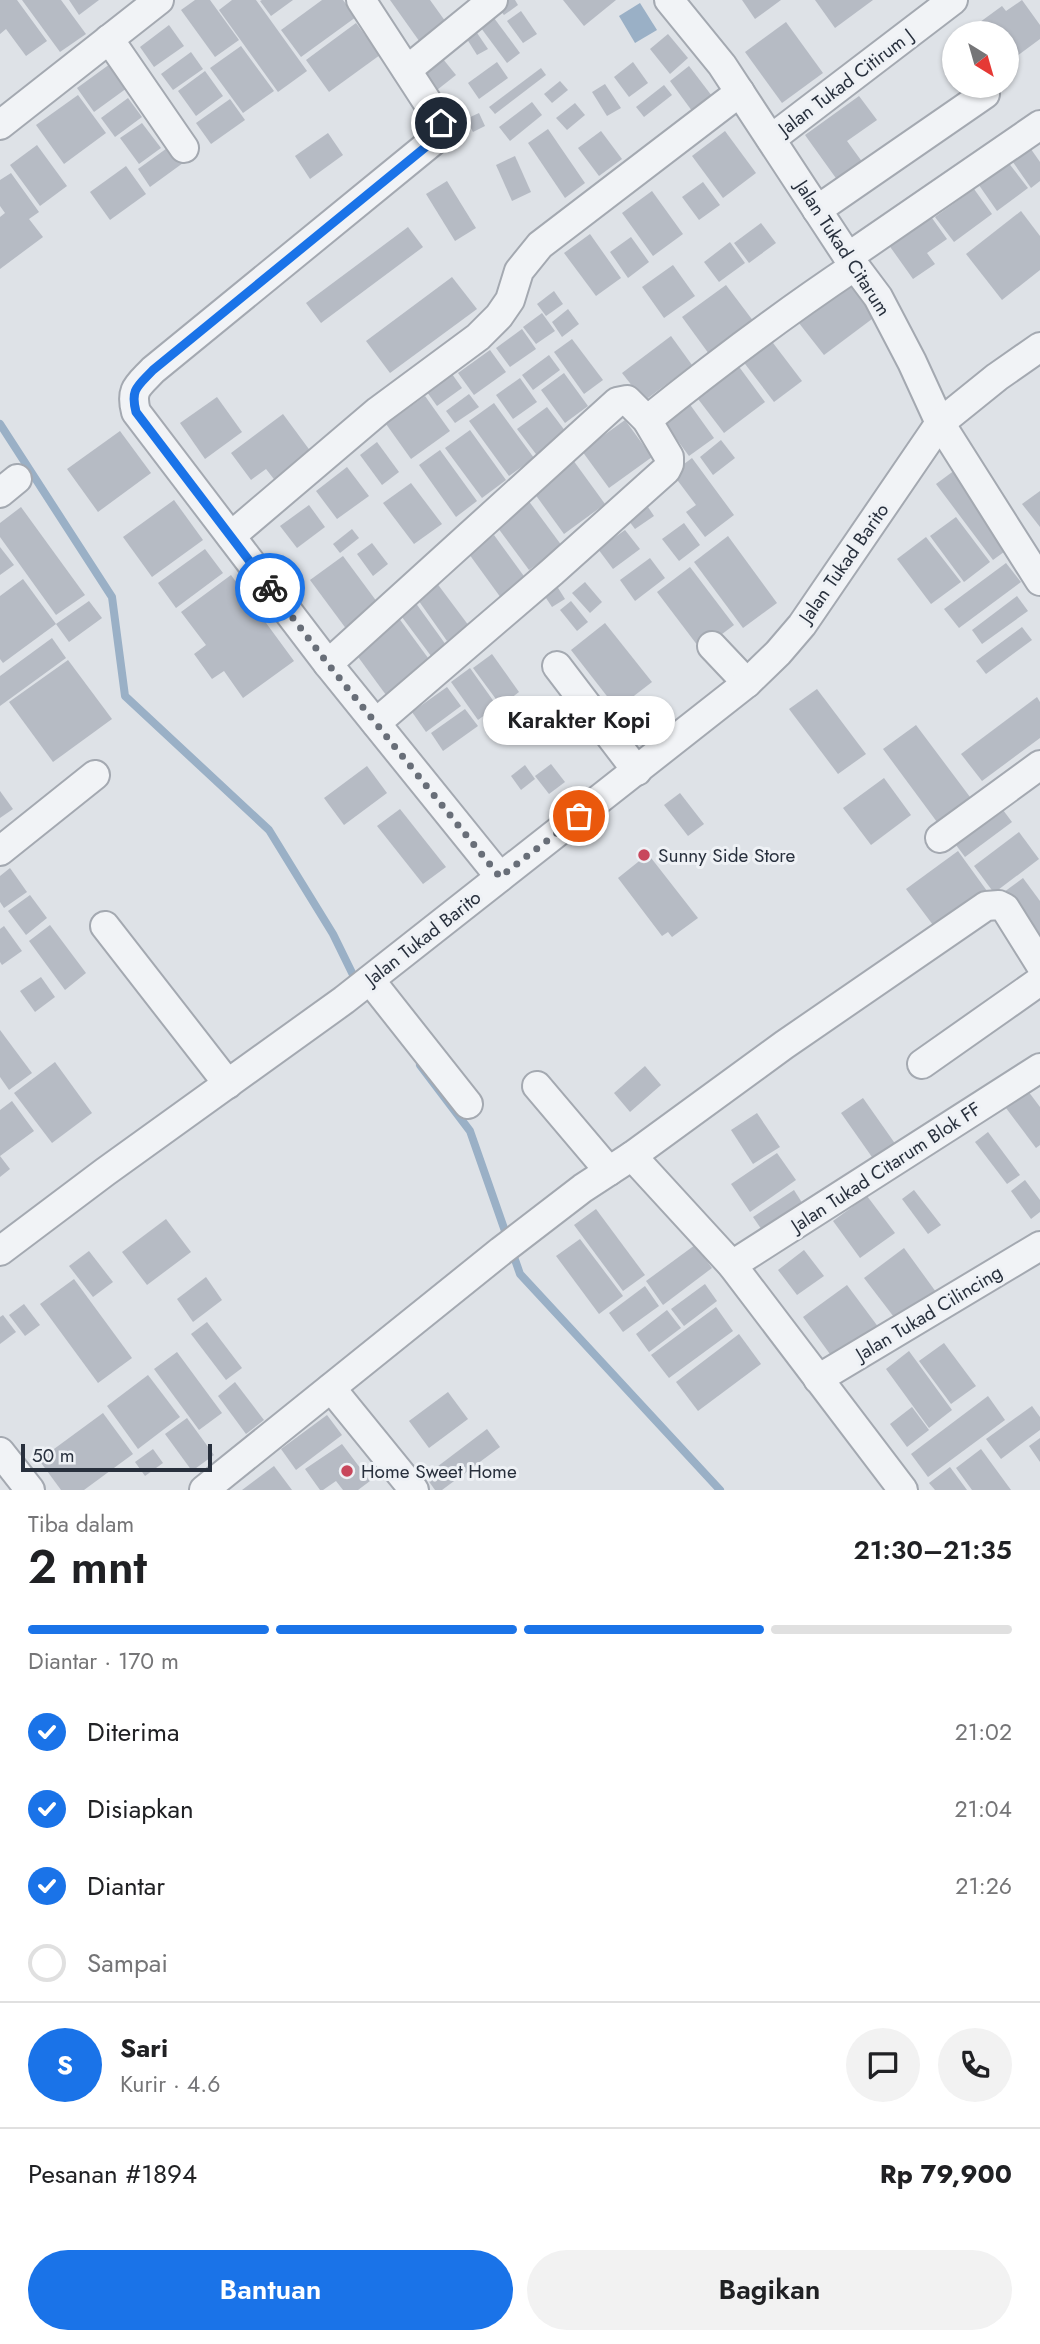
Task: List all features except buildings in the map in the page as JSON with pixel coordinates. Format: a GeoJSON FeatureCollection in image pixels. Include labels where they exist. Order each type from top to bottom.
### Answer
{"type":"FeatureCollection","features":[{"type":"Feature","properties":{"kind":"street"},"geometry":{"type":"LineString","coordinates":[[0,125],[159,0]]}},
{"type":"Feature","properties":{"kind":"street"},"geometry":{"type":"LineString","coordinates":[[362,0],[441,123],[440,132],[433,141],[153,370],[135,388],[133,400],[136,412],[328,664],[500,877]]}},
{"type":"Feature","properties":{"kind":"street"},"geometry":{"type":"LineString","coordinates":[[407,70],[493,0]]}},
{"type":"Feature","properties":{"kind":"street","name":"Jalan Tukad Citarum"},"geometry":{"type":"LineString","coordinates":[[669,0],[722,65],[851,261],[878,297],[940,423],[1040,580]]}},
{"type":"Feature","properties":{"kind":"street","name":"Jalan Tukad Citirum J"},"geometry":{"type":"LineString","coordinates":[[771,139],[953,0]]}},
{"type":"Feature","properties":{"kind":"street"},"geometry":{"type":"LineString","coordinates":[[109,39],[184,148]]}},
{"type":"Feature","properties":{"kind":"street"},"geometry":{"type":"LineString","coordinates":[[231,536],[377,411],[478,337],[499,316],[510,300],[519,271],[540,245],[740,93]]}},
{"type":"Feature","properties":{"kind":"street"},"geometry":{"type":"LineString","coordinates":[[817,210],[979,98]]}},
{"type":"Feature","properties":{"kind":"street"},"geometry":{"type":"LineString","coordinates":[[647,421],[851,261],[1040,125]]}},
{"type":"Feature","properties":{"kind":"street","name":"Jalan Tukad Barito"},"geometry":{"type":"LineString","coordinates":[[0,1251],[360,988],[747,682],[778,653],[802,625],[940,423],[997,377],[1040,347]]}},
{"type":"Feature","properties":{"kind":"street"},"geometry":{"type":"LineString","coordinates":[[328,664],[617,402],[627,400],[647,421],[669,457],[666,470],[376,723]]}},
{"type":"Feature","properties":{"kind":"street"},"geometry":{"type":"LineString","coordinates":[[712,646],[747,682]]}},
{"type":"Feature","properties":{"kind":"street"},"geometry":{"type":"LineString","coordinates":[[557,666],[637,771]]}},
{"type":"Feature","properties":{"kind":"street"},"geometry":{"type":"LineString","coordinates":[[940,838],[1040,765]]}},
{"type":"Feature","properties":{"kind":"street"},"geometry":{"type":"LineString","coordinates":[[0,851],[95,775]]}},
{"type":"Feature","properties":{"kind":"street"},"geometry":{"type":"LineString","coordinates":[[204,1490],[531,1228],[784,1045],[986,906],[999,905],[1004,908],[1040,964]]}},
{"type":"Feature","properties":{"kind":"street"},"geometry":{"type":"LineString","coordinates":[[104,926],[228,1084]]}},
{"type":"Feature","properties":{"kind":"street"},"geometry":{"type":"LineString","coordinates":[[922,1064],[1040,981]]}},
{"type":"Feature","properties":{"kind":"street"},"geometry":{"type":"LineString","coordinates":[[360,988],[468,1104]]}},
{"type":"Feature","properties":{"kind":"street","name":"Jalan Tukad Citarum Blok FF"},"geometry":{"type":"LineString","coordinates":[[732,1265],[1040,1068]]}},
{"type":"Feature","properties":{"kind":"street"},"geometry":{"type":"LineString","coordinates":[[537,1086],[732,1265],[903,1490]]}},
{"type":"Feature","properties":{"kind":"street","name":"Jalan Tukad Cilincing"},"geometry":{"type":"LineString","coordinates":[[818,1379],[1040,1246]]}},
{"type":"Feature","properties":{"kind":"street"},"geometry":{"type":"LineString","coordinates":[[331,1388],[414,1490]]}},
{"type":"Feature","properties":{"kind":"street"},"geometry":{"type":"LineString","coordinates":[[0,1452],[30,1490]]}},
{"type":"Feature","properties":{"kind":"water"},"geometry":{"type":"Polygon","coordinates":[[[640,3],[657,30],[635,43],[619,16],[640,3]]]}},
{"type":"Feature","properties":{"kind":"waterway"},"geometry":{"type":"LineString","coordinates":[[0,424],[112,597],[125,696],[269,830],[333,934],[357,983]]}},
{"type":"Feature","properties":{"kind":"waterway"},"geometry":{"type":"LineString","coordinates":[[420,1065],[470,1131],[520,1274],[720,1490]]}},
{"type":"Feature","properties":{"kind":"way so far"},"geometry":{"type":"LineString","coordinates":[[270,588],[500,877],[579,816]]}},
{"type":"Feature","properties":{"kind":"place","name":"Karakter Kopi"},"geometry":{"type":"Point","coordinates":[579,816]}},
{"type":"Feature","properties":{"kind":"place","name":"Sunny Side Store"},"geometry":{"type":"Point","coordinates":[644,855]}},
{"type":"Feature","properties":{"kind":"place","name":"Home Sweet Home"},"geometry":{"type":"Point","coordinates":[347,1471]}},
{"type":"Feature","properties":{"kind":"route"},"geometry":{"type":"LineString","coordinates":[[270,588],[136,412],[133,400],[135,388],[153,370],[433,141],[440,132],[441,123]]}}]}
